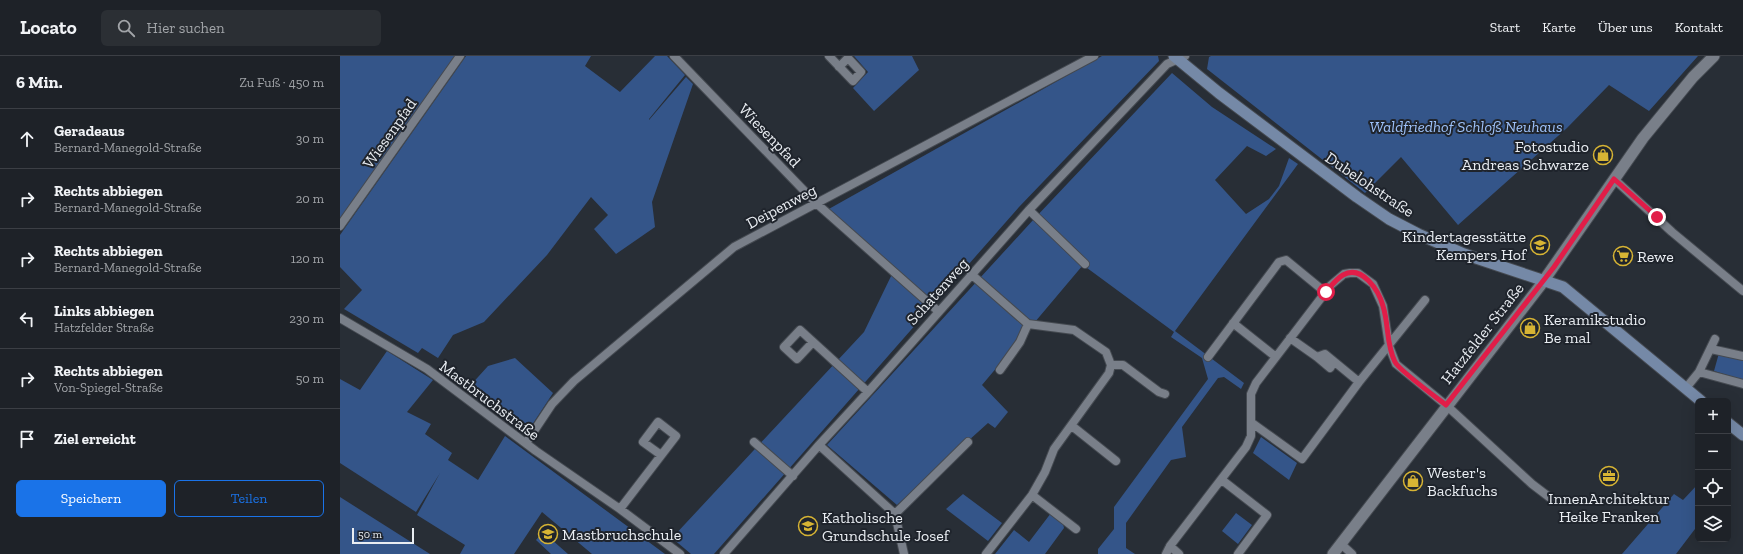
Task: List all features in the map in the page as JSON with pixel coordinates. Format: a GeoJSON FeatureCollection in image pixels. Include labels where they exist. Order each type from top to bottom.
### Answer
{"type":"FeatureCollection","features":[{"type":"Feature","properties":{"kind":"main road","name":"Dubelohstraße"},"geometry":{"type":"LineString","coordinates":[[1179,57],[1219,93],[1359,199],[1390,219],[1418,234],[1458,251],[1543,282],[1562,287],[1698,398]]}},
{"type":"Feature","properties":{"kind":"main road"},"geometry":{"type":"LineString","coordinates":[[1731,425],[1743,435]]}},
{"type":"Feature","properties":{"kind":"street","name":"Wiesenpfad"},"geometry":{"type":"LineString","coordinates":[[340,226],[460,56]]}},
{"type":"Feature","properties":{"kind":"street","name":"Wiesenpfad"},"geometry":{"type":"LineString","coordinates":[[674,56],[816,203],[938,311]]}},
{"type":"Feature","properties":{"kind":"street"},"geometry":{"type":"LineString","coordinates":[[829,56],[839,67]]}},
{"type":"Feature","properties":{"kind":"street","name":"Deipenweg"},"geometry":{"type":"LineString","coordinates":[[526,443],[552,404],[574,381],[734,247],[1094,56]]}},
{"type":"Feature","properties":{"kind":"street","name":"Hatzfelder Straße"},"geometry":{"type":"LineString","coordinates":[[1333,554],[1446,405],[1543,282],[1614,179],[1669,105],[1714,56]]}},
{"type":"Feature","properties":{"kind":"street","name":"Schatenweg"},"geometry":{"type":"LineString","coordinates":[[724,554],[819,445],[868,392],[938,311],[1029,210],[1168,64],[1179,57]]}},
{"type":"Feature","properties":{"kind":"street"},"geometry":{"type":"LineString","coordinates":[[1614,179],[1672,232],[1743,291]]}},
{"type":"Feature","properties":{"kind":"street"},"geometry":{"type":"LineString","coordinates":[[1029,210],[1085,264]]}},
{"type":"Feature","properties":{"kind":"street"},"geometry":{"type":"LineString","coordinates":[[1208,357],[1279,262],[1286,260],[1326,292]]}},
{"type":"Feature","properties":{"kind":"street"},"geometry":{"type":"LineString","coordinates":[[1180,554],[1168,550],[1222,480],[1246,446],[1251,436],[1251,394],[1256,383],[1326,292],[1344,274],[1350,272],[1358,274],[1375,288],[1383,306],[1389,346],[1396,364],[1446,405],[1532,484],[1553,500]]}},
{"type":"Feature","properties":{"kind":"street"},"geometry":{"type":"LineString","coordinates":[[971,274],[1028,324],[1074,330],[1106,352],[1111,365],[1109,373],[1054,449],[1045,472],[1032,495],[986,554]]}},
{"type":"Feature","properties":{"kind":"street"},"geometry":{"type":"LineString","coordinates":[[1252,424],[1302,458],[1359,382],[1425,300]]}},
{"type":"Feature","properties":{"kind":"street","name":"Mastbruchstraße"},"geometry":{"type":"LineString","coordinates":[[340,318],[426,369],[536,451],[620,509],[680,554]]}},
{"type":"Feature","properties":{"kind":"street"},"geometry":{"type":"LineString","coordinates":[[1233,323],[1276,357]]}},
{"type":"Feature","properties":{"kind":"street"},"geometry":{"type":"LineString","coordinates":[[1000,370],[1020,342],[1028,324]]}},
{"type":"Feature","properties":{"kind":"street"},"geometry":{"type":"LineString","coordinates":[[1290,338],[1317,357],[1325,354],[1359,382]]}},
{"type":"Feature","properties":{"kind":"street"},"geometry":{"type":"LineString","coordinates":[[1686,388],[1699,372],[1715,339]]}},
{"type":"Feature","properties":{"kind":"street"},"geometry":{"type":"LineString","coordinates":[[813,342],[868,392]]}},
{"type":"Feature","properties":{"kind":"street"},"geometry":{"type":"LineString","coordinates":[[1711,349],[1743,356]]}},
{"type":"Feature","properties":{"kind":"street"},"geometry":{"type":"LineString","coordinates":[[1111,365],[1123,366],[1159,392],[1165,394]]}},
{"type":"Feature","properties":{"kind":"street"},"geometry":{"type":"LineString","coordinates":[[1699,372],[1743,384]]}},
{"type":"Feature","properties":{"kind":"street"},"geometry":{"type":"LineString","coordinates":[[1072,426],[1116,461]]}},
{"type":"Feature","properties":{"kind":"street"},"geometry":{"type":"LineString","coordinates":[[754,442],[793,476]]}},
{"type":"Feature","properties":{"kind":"street"},"geometry":{"type":"LineString","coordinates":[[895,514],[968,442]]}},
{"type":"Feature","properties":{"kind":"street"},"geometry":{"type":"LineString","coordinates":[[819,445],[895,514],[904,554]]}},
{"type":"Feature","properties":{"kind":"street"},"geometry":{"type":"LineString","coordinates":[[620,509],[661,455]]}},
{"type":"Feature","properties":{"kind":"street"},"geometry":{"type":"LineString","coordinates":[[1222,480],[1267,515],[1238,554]]}},
{"type":"Feature","properties":{"kind":"street"},"geometry":{"type":"LineString","coordinates":[[1032,495],[1076,529]]}},
{"type":"Feature","properties":{"kind":"street"},"geometry":{"type":"LineString","coordinates":[[1341,544],[1352,554]]}},
{"type":"Feature","properties":{"kind":"green space"},"geometry":{"type":"Polygon","coordinates":[[[340,56],[455,56],[340,219],[340,56]]]}},
{"type":"Feature","properties":{"kind":"green space"},"geometry":{"type":"Polygon","coordinates":[[[466,56],[591,56],[585,66],[620,92],[655,56],[667,56],[685,75],[649,120],[686,77],[693,84],[652,202],[655,227],[616,254],[594,229],[608,215],[591,197],[547,255],[484,322],[453,335],[438,358],[422,348],[418,353],[344,309],[362,290],[340,267],[340,235],[466,56]]]}},
{"type":"Feature","properties":{"kind":"green space"},"geometry":{"type":"Polygon","coordinates":[[[854,56],[912,56],[919,70],[874,111],[853,88],[868,72],[854,56]]]}},
{"type":"Feature","properties":{"kind":"green space"},"geometry":{"type":"Polygon","coordinates":[[[1102,56],[1158,56],[1159,61],[1019,207],[714,554],[691,554],[672,538],[864,332],[894,270],[827,210],[1102,56]]]}},
{"type":"Feature","properties":{"kind":"green space","name":"Waldfriedhof Schloß Neuhaus"},"geometry":{"type":"Polygon","coordinates":[[[1698,56],[1649,111],[1609,85],[1567,128],[1458,225],[1401,157],[1365,193],[1207,69],[1209,57],[1698,56]]]}},
{"type":"Feature","properties":{"kind":"green space"},"geometry":{"type":"Polygon","coordinates":[[[1172,73],[1212,107],[1276,149],[1266,156],[1247,146],[1215,180],[1246,214],[1269,199],[1279,186],[1289,158],[1298,164],[1175,331],[1244,383],[1241,389],[1224,377],[1218,378],[1182,427],[1186,457],[1171,460],[1126,523],[1126,548],[1135,554],[1098,554],[1098,549],[1114,529],[1114,507],[1208,379],[1202,358],[1171,337],[1174,332],[1083,265],[982,385],[1008,412],[995,428],[988,423],[897,505],[827,445],[1034,219],[1172,73]]]}},
{"type":"Feature","properties":{"kind":"green space"},"geometry":{"type":"Polygon","coordinates":[[[387,351],[433,380],[407,412],[431,424],[425,434],[452,453],[448,460],[478,480],[505,436],[665,554],[592,554],[542,512],[514,554],[460,554],[465,545],[417,515],[440,473],[416,512],[340,463],[340,379],[360,390],[387,351]]]}},
{"type":"Feature","properties":{"kind":"green space"},"geometry":{"type":"Polygon","coordinates":[[[1719,353],[1743,360],[1743,380],[1714,371],[1719,353]]]}},
{"type":"Feature","properties":{"kind":"green space"},"geometry":{"type":"Polygon","coordinates":[[[515,358],[553,393],[528,431],[469,387],[488,366],[515,358]]]}},
{"type":"Feature","properties":{"kind":"green space"},"geometry":{"type":"Polygon","coordinates":[[[1261,437],[1297,463],[1289,480],[1253,453],[1261,437]]]}},
{"type":"Feature","properties":{"kind":"green space"},"geometry":{"type":"Polygon","coordinates":[[[1695,487],[1695,529],[1676,554],[1622,554],[1674,494],[1683,500],[1695,487]]]}},
{"type":"Feature","properties":{"kind":"green space"},"geometry":{"type":"Polygon","coordinates":[[[963,494],[1002,523],[988,541],[946,509],[963,494]]]}},
{"type":"Feature","properties":{"kind":"green space"},"geometry":{"type":"Polygon","coordinates":[[[340,497],[430,554],[340,554],[340,497]]]}},
{"type":"Feature","properties":{"kind":"green space"},"geometry":{"type":"Polygon","coordinates":[[[1051,513],[1063,524],[1064,528],[1045,554],[995,554],[1014,530],[1029,542],[1051,513]]]}},
{"type":"Feature","properties":{"kind":"green space"},"geometry":{"type":"Polygon","coordinates":[[[1236,513],[1252,525],[1238,544],[1222,531],[1236,513]]]}},
{"type":"Feature","properties":{"kind":"green space"},"geometry":{"type":"Polygon","coordinates":[[[543,532],[568,554],[551,554],[536,540],[543,532]]]}},
{"type":"Feature","properties":{"kind":"place","name":"Fotostudio Andreas Schwarze"},"geometry":{"type":"Point","coordinates":[1603,155]}},
{"type":"Feature","properties":{"kind":"place","name":"Kindertagesstätte Kempers Hof"},"geometry":{"type":"Point","coordinates":[1540,245]}},
{"type":"Feature","properties":{"kind":"place","name":"Rewe"},"geometry":{"type":"Point","coordinates":[1623,256]}},
{"type":"Feature","properties":{"kind":"place","name":"Keramikstudio Be mal"},"geometry":{"type":"Point","coordinates":[1530,328]}},
{"type":"Feature","properties":{"kind":"place","name":"InnenArchitektur Heike Franken"},"geometry":{"type":"Point","coordinates":[1609,476]}},
{"type":"Feature","properties":{"kind":"place","name":"Wester's Backfuchs"},"geometry":{"type":"Point","coordinates":[1413,481]}},
{"type":"Feature","properties":{"kind":"place","name":"Katholische Grundschule Josef"},"geometry":{"type":"Point","coordinates":[808,526]}},
{"type":"Feature","properties":{"kind":"place","name":"Mastbruchschule"},"geometry":{"type":"Point","coordinates":[548,534]}},
{"type":"Feature","properties":{"kind":"route"},"geometry":{"type":"LineString","coordinates":[[1326,292],[1337,279],[1350,272],[1358,274],[1373,284],[1383,306],[1389,346],[1396,364],[1446,405],[1543,282],[1614,179],[1657,217]]}}]}
